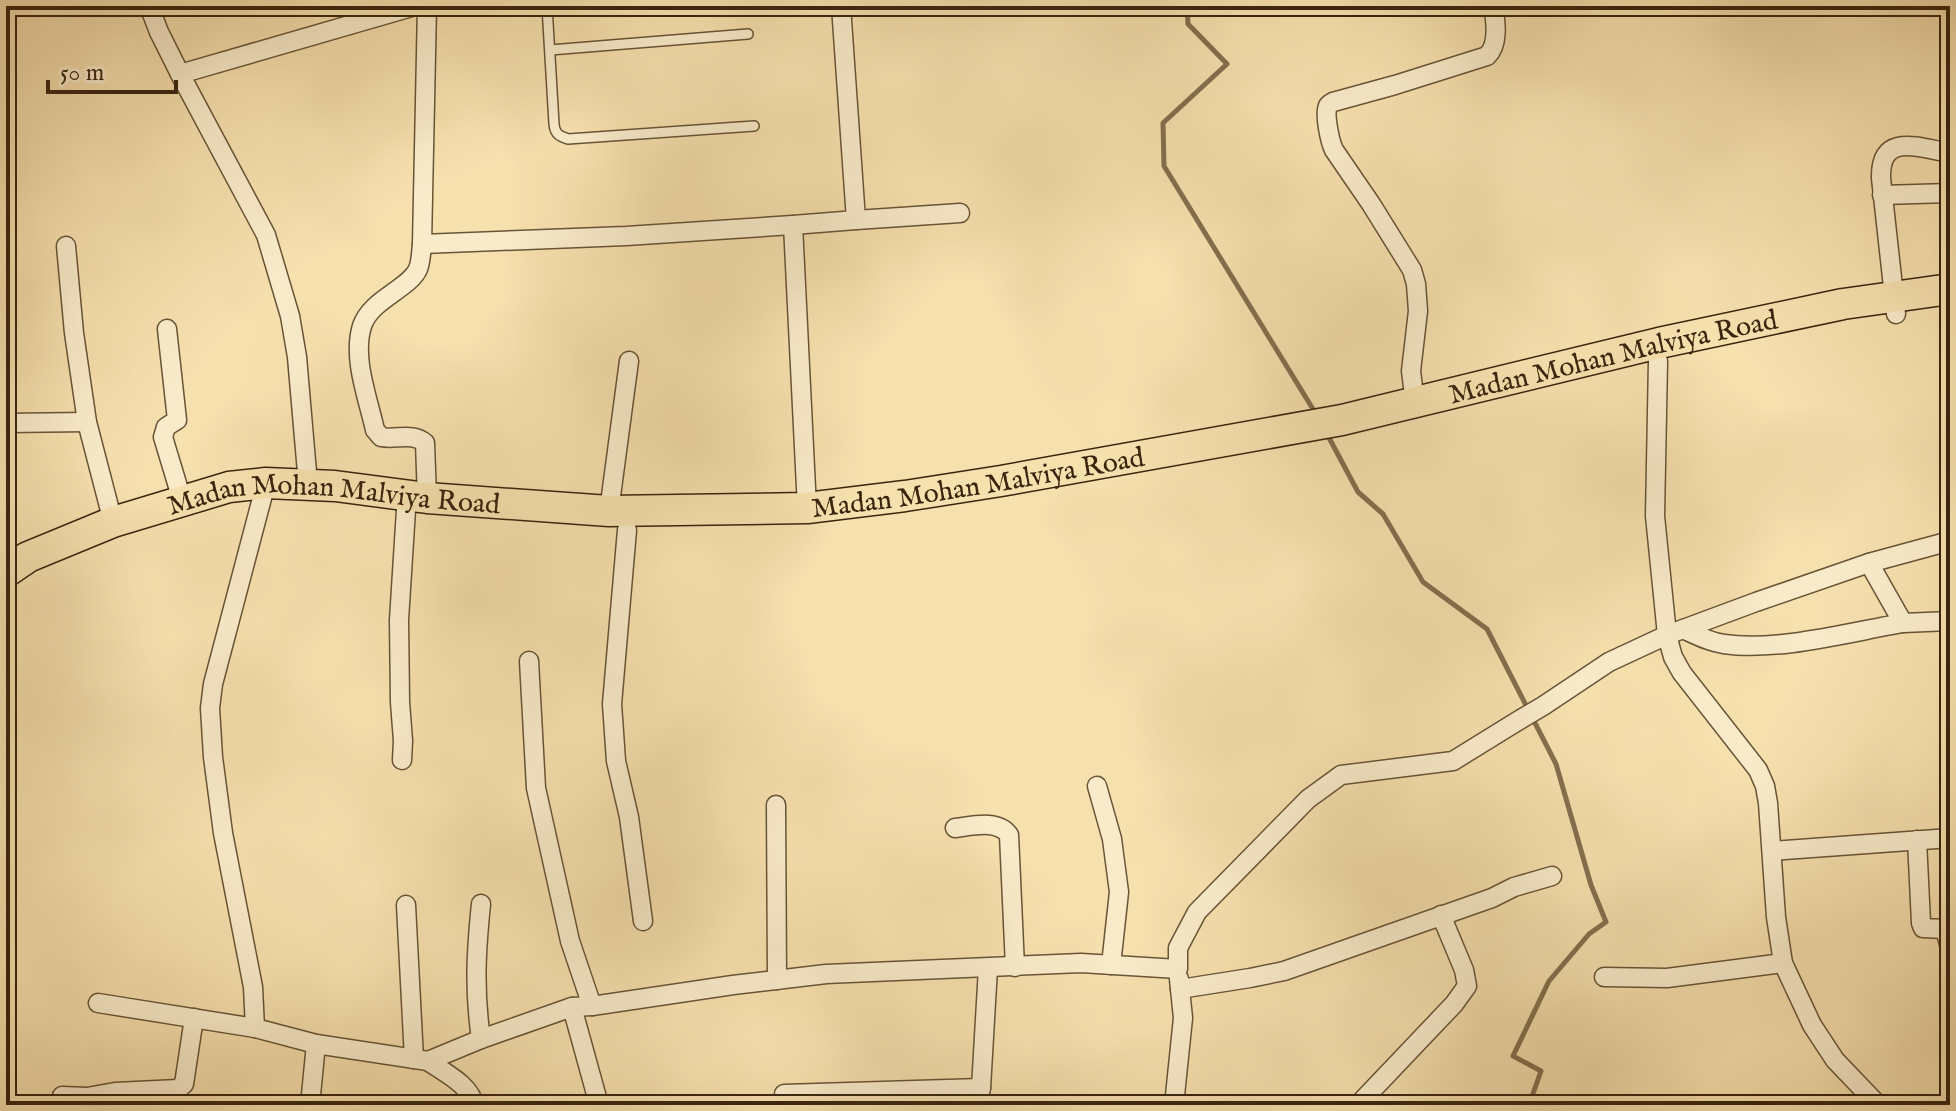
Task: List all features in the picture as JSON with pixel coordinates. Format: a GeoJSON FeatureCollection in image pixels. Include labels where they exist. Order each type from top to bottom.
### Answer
{"type":"FeatureCollection","features":[{"type":"Feature","properties":{"kind":"highway","name":"Madan Mohan Malviya Road"},"geometry":{"type":"LineString","coordinates":[[6,573],[28,557],[113,522],[229,487],[413,501],[699,531],[795,528],[1024,493],[1658,361],[1894,306],[1950,289]]}},
{"type":"Feature","properties":{"kind":"highway","name":"Madan Mohan Malviya Road"},"geometry":{"type":"LineString","coordinates":[[1344,425],[1415,403],[1659,343],[1843,304],[1950,306]]}},
{"type":"Feature","properties":{"kind":"highway","name":"Madan Mohan Malviya Road"},"geometry":{"type":"LineString","coordinates":[[618,521],[807,508],[1284,438]]}},
{"type":"Feature","properties":{"kind":"highway","name":"Madan Mohan Malviya Road"},"geometry":{"type":"LineString","coordinates":[[6,573],[34,569],[123,533],[264,490],[308,484],[413,501]]}},
{"type":"Feature","properties":{"kind":"street"},"geometry":{"type":"LineString","coordinates":[[149,6],[180,74],[266,235],[290,316],[297,357],[308,484]]}},
{"type":"Feature","properties":{"kind":"street"},"geometry":{"type":"LineString","coordinates":[[180,74],[415,6]]}},
{"type":"Feature","properties":{"kind":"street"},"geometry":{"type":"LineString","coordinates":[[402,760],[399,620],[413,501],[425,443],[419,438],[381,437],[375,430],[360,364],[359,342],[363,323],[374,307],[412,278],[419,268],[427,6]]}},
{"type":"Feature","properties":{"kind":"street"},"geometry":{"type":"LineString","coordinates":[[841,6],[856,220]]}},
{"type":"Feature","properties":{"kind":"street"},"geometry":{"type":"LineString","coordinates":[[1415,403],[1411,371],[1418,311],[1412,270],[1334,150],[1327,110],[1333,102],[1487,56],[1493,51],[1495,41],[1493,6]]}},
{"type":"Feature","properties":{"kind":"street"},"geometry":{"type":"LineString","coordinates":[[1894,306],[1880,165],[1891,150],[1903,145],[1950,153]]}},
{"type":"Feature","properties":{"kind":"street"},"geometry":{"type":"LineString","coordinates":[[1882,195],[1950,193]]}},
{"type":"Feature","properties":{"kind":"street"},"geometry":{"type":"LineString","coordinates":[[422,244],[626,236],[960,213]]}},
{"type":"Feature","properties":{"kind":"street"},"geometry":{"type":"LineString","coordinates":[[793,225],[807,508]]}},
{"type":"Feature","properties":{"kind":"street"},"geometry":{"type":"LineString","coordinates":[[66,246],[87,422],[113,522]]}},
{"type":"Feature","properties":{"kind":"street"},"geometry":{"type":"LineString","coordinates":[[167,329],[177,420],[166,427],[163,437],[182,500]]}},
{"type":"Feature","properties":{"kind":"street"},"geometry":{"type":"LineString","coordinates":[[629,361],[618,521],[612,704],[616,761],[629,817],[643,921]]}},
{"type":"Feature","properties":{"kind":"street"},"geometry":{"type":"LineString","coordinates":[[1658,361],[1655,516],[1675,632],[1673,657],[1682,673],[1758,770],[1768,803],[1776,917],[1783,963],[1812,1025],[1835,1060],[1878,1105]]}},
{"type":"Feature","properties":{"kind":"street"},"geometry":{"type":"LineString","coordinates":[[6,423],[87,422]]}},
{"type":"Feature","properties":{"kind":"street"},"geometry":{"type":"LineString","coordinates":[[255,1028],[253,987],[223,833],[210,708],[213,684],[264,490]]}},
{"type":"Feature","properties":{"kind":"street"},"geometry":{"type":"LineString","coordinates":[[1174,1105],[1183,1018],[1178,948],[1197,912],[1308,799],[1341,775],[1453,761],[1609,662],[1675,632],[1869,563],[1950,541]]}},
{"type":"Feature","properties":{"kind":"street"},"geometry":{"type":"LineString","coordinates":[[1869,563],[1903,623]]}},
{"type":"Feature","properties":{"kind":"street"},"geometry":{"type":"LineString","coordinates":[[1675,632],[1722,644],[1747,646],[1785,644],[1903,623],[1950,621]]}},
{"type":"Feature","properties":{"kind":"street"},"geometry":{"type":"LineString","coordinates":[[529,661],[536,788],[570,941],[592,1006]]}},
{"type":"Feature","properties":{"kind":"street"},"geometry":{"type":"LineString","coordinates":[[1097,786],[1112,839],[1119,892],[1111,965]]}},
{"type":"Feature","properties":{"kind":"street"},"geometry":{"type":"LineString","coordinates":[[776,805],[777,980]]}},
{"type":"Feature","properties":{"kind":"street"},"geometry":{"type":"LineString","coordinates":[[955,828],[996,825],[1004,828],[1009,835],[1015,967]]}},
{"type":"Feature","properties":{"kind":"street"},"geometry":{"type":"LineString","coordinates":[[1772,851],[1950,838]]}},
{"type":"Feature","properties":{"kind":"street"},"geometry":{"type":"LineString","coordinates":[[1917,840],[1921,923],[1923,928],[1945,929],[1950,948]]}},
{"type":"Feature","properties":{"kind":"street"},"geometry":{"type":"LineString","coordinates":[[1180,989],[1284,971],[1552,876]]}},
{"type":"Feature","properties":{"kind":"street"},"geometry":{"type":"LineString","coordinates":[[481,904],[476,955],[476,1001],[481,1039]]}},
{"type":"Feature","properties":{"kind":"street"},"geometry":{"type":"LineString","coordinates":[[406,905],[421,1060]]}},
{"type":"Feature","properties":{"kind":"street"},"geometry":{"type":"LineString","coordinates":[[1358,1105],[1454,1004],[1467,986],[1464,970],[1441,915]]}},
{"type":"Feature","properties":{"kind":"street"},"geometry":{"type":"LineString","coordinates":[[421,1060],[572,1007],[733,985],[826,974],[1081,963],[1178,969]]}},
{"type":"Feature","properties":{"kind":"street"},"geometry":{"type":"LineString","coordinates":[[1604,977],[1667,978],[1783,963]]}},
{"type":"Feature","properties":{"kind":"street"},"geometry":{"type":"LineString","coordinates":[[784,1094],[979,1096],[988,968]]}},
{"type":"Feature","properties":{"kind":"street"},"geometry":{"type":"LineString","coordinates":[[98,1003],[255,1028],[316,1044],[421,1060],[461,1084],[474,1105]]}},
{"type":"Feature","properties":{"kind":"street"},"geometry":{"type":"LineString","coordinates":[[572,1007],[599,1105]]}},
{"type":"Feature","properties":{"kind":"street"},"geometry":{"type":"LineString","coordinates":[[62,1096],[87,1097],[182,1087],[194,1018]]}},
{"type":"Feature","properties":{"kind":"street"},"geometry":{"type":"LineString","coordinates":[[310,1105],[316,1044]]}},
{"type":"Feature","properties":{"kind":"lane"},"geometry":{"type":"LineString","coordinates":[[547,6],[554,124],[559,136],[568,139],[754,126]]}},
{"type":"Feature","properties":{"kind":"lane"},"geometry":{"type":"LineString","coordinates":[[550,50],[748,34]]}},
{"type":"Feature","properties":{"kind":"waterway"},"geometry":{"type":"LineString","coordinates":[[1187,6],[1188,24],[1227,64],[1163,123],[1164,166],[1316,414]]}},
{"type":"Feature","properties":{"kind":"waterway"},"geometry":{"type":"LineString","coordinates":[[1327,434],[1358,492],[1383,514],[1423,582],[1487,629],[1556,764],[1591,885],[1606,922],[1589,934],[1549,981],[1513,1056],[1541,1071],[1529,1105]]}}]}
